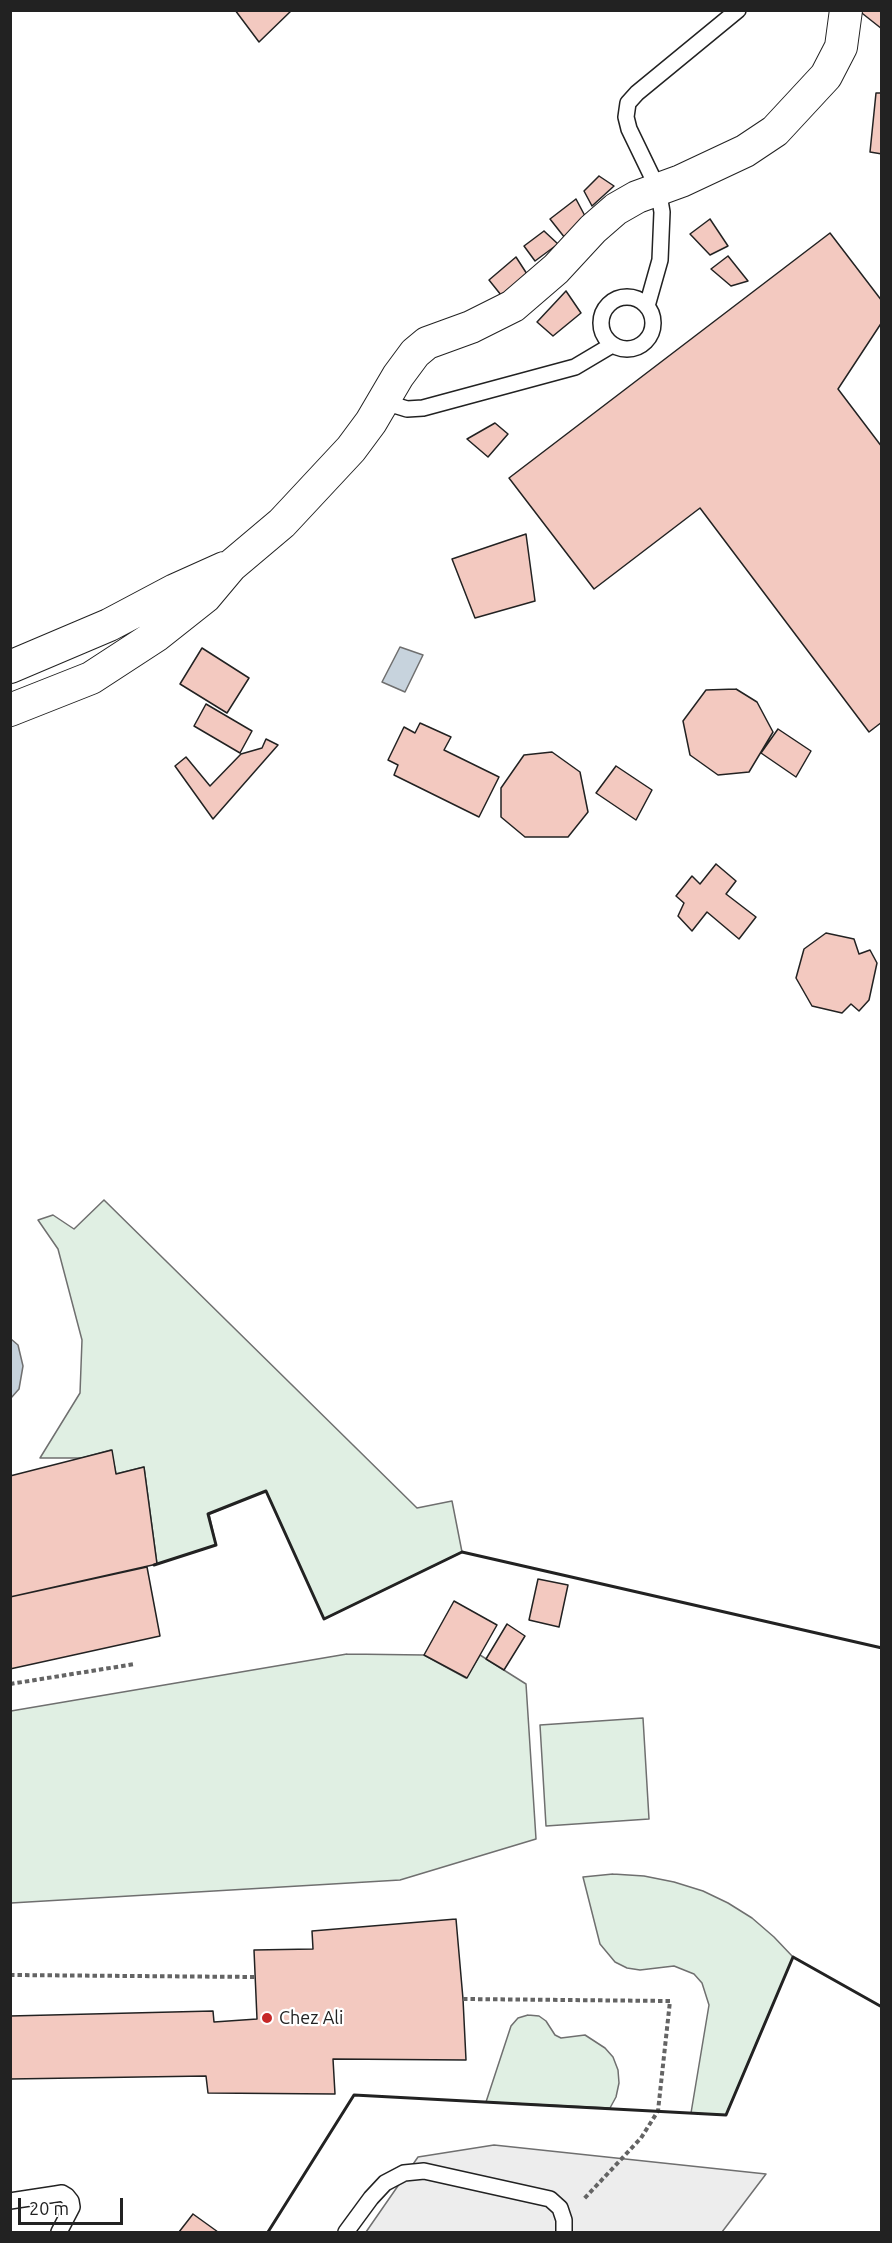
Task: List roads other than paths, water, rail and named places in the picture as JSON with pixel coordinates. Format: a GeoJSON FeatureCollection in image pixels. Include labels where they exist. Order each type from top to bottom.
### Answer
{"type":"FeatureCollection","features":[{"type":"Feature","properties":{"kind":"street"},"geometry":{"type":"LineString","coordinates":[[10,710],[92,678],[124,658],[197,604],[231,566],[282,523],[351,449],[384,402],[398,376],[427,343],[471,327],[513,306],[556,269],[593,229],[616,209],[637,197],[745,151],[775,131],[826,76],[841,47],[846,10]]}},
{"type":"Feature","properties":{"kind":"street"},"geometry":{"type":"LineString","coordinates":[[10,667],[109,625],[175,590],[231,566]]}},
{"type":"Feature","properties":{"kind":"street"},"geometry":{"type":"LineString","coordinates":[[109,625],[124,658]]}},
{"type":"Feature","properties":{"kind":"lane"},"geometry":{"type":"LineString","coordinates":[[647,306],[655,283],[662,244],[662,212],[658,189],[629,129],[626,117],[628,103],[637,93],[738,10]]}},
{"type":"Feature","properties":{"kind":"lane"},"geometry":{"type":"LineString","coordinates":[[626,297],[637,299],[647,306],[652,315],[652,326],[650,336],[643,344],[633,349],[623,349],[612,345],[604,338],[601,327],[602,316],[607,306],[626,297]]}},
{"type":"Feature","properties":{"kind":"lane"},"geometry":{"type":"LineString","coordinates":[[384,402],[407,409],[423,408],[575,367],[612,345]]}},
{"type":"Feature","properties":{"kind":"lane"},"geometry":{"type":"LineString","coordinates":[[346,2232],[370,2198],[385,2183],[404,2173],[424,2171],[550,2199],[560,2208],[564,2226]]}},
{"type":"Feature","properties":{"kind":"lane"},"geometry":{"type":"LineString","coordinates":[[10,2201],[62,2193],[67,2196],[72,2207],[59,2232]]}},
{"type":"Feature","properties":{"kind":"place","name":"Chez Ali"},"geometry":{"type":"Point","coordinates":[267,2018]}}]}
